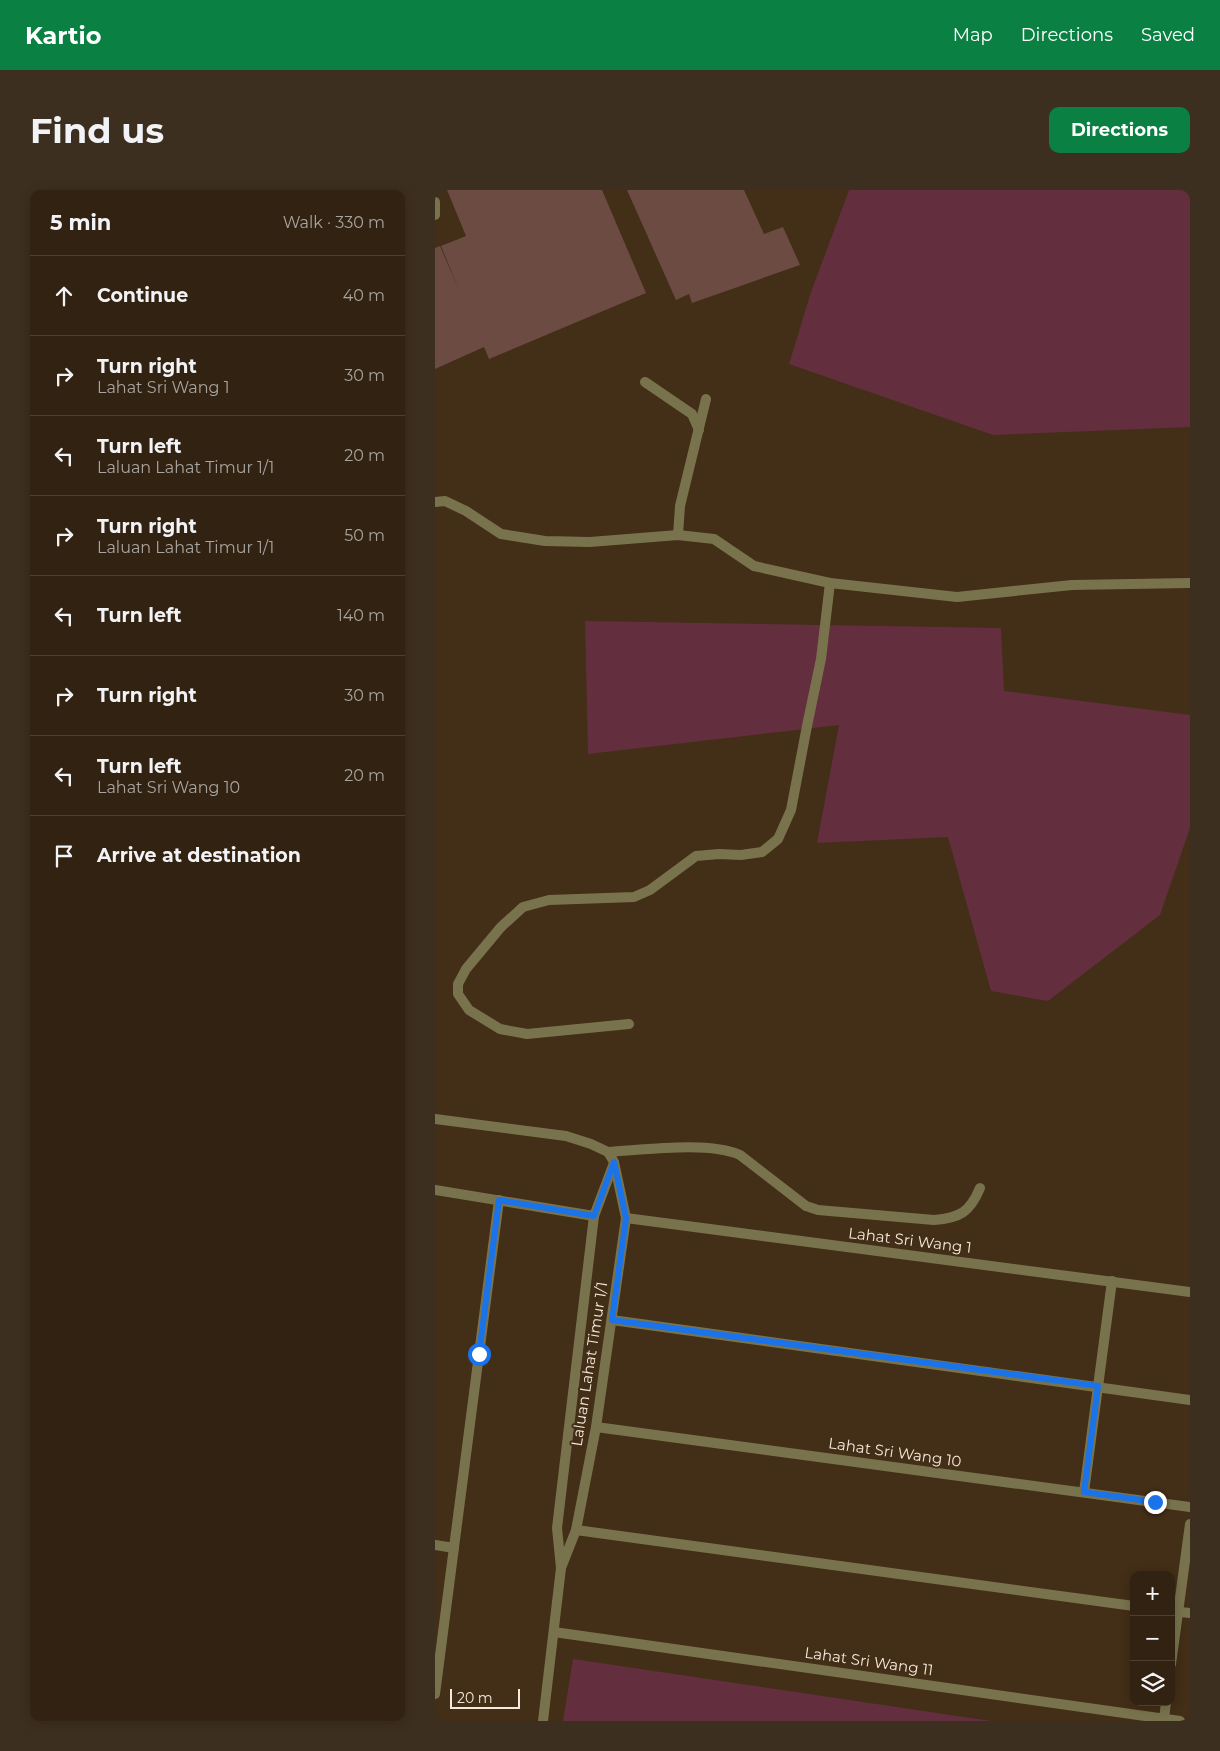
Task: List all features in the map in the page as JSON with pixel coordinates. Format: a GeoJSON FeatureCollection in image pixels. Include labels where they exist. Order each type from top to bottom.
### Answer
{"type":"FeatureCollection","features":[{"type":"Feature","properties":{"kind":"street"},"geometry":{"type":"LineString","coordinates":[[435,202],[435,215]]}},
{"type":"Feature","properties":{"kind":"street"},"geometry":{"type":"LineString","coordinates":[[645,382],[692,414],[699,430]]}},
{"type":"Feature","properties":{"kind":"street"},"geometry":{"type":"LineString","coordinates":[[678,535],[680,506],[706,398]]}},
{"type":"Feature","properties":{"kind":"street"},"geometry":{"type":"LineString","coordinates":[[435,502],[445,501],[501,534],[545,541],[590,542],[678,535],[715,539],[754,566],[830,583],[957,597],[1072,585],[1190,583]]}},
{"type":"Feature","properties":{"kind":"street"},"geometry":{"type":"LineString","coordinates":[[629,1024],[527,1034],[499,1029],[469,1010],[458,994],[458,984],[465,969],[501,928],[523,907],[549,900],[635,897],[650,890],[696,856],[741,855],[762,852],[778,839],[791,810],[821,659],[830,583]]}},
{"type":"Feature","properties":{"kind":"street"},"geometry":{"type":"LineString","coordinates":[[435,1119],[566,1136],[608,1152],[693,1148],[730,1150],[740,1155],[806,1206],[818,1210],[934,1220],[949,1219],[962,1213],[973,1203],[980,1188]]}},
{"type":"Feature","properties":{"kind":"street","name":"Laluan Lahat Timur 1/1"},"geometry":{"type":"LineString","coordinates":[[561,1568],[576,1530],[596,1427],[626,1218],[614,1162],[608,1152]]}},
{"type":"Feature","properties":{"kind":"street","name":"Laluan Lahat Timur 1/1"},"geometry":{"type":"LineString","coordinates":[[543,1721],[555,1632],[561,1568],[557,1528],[594,1216],[614,1162]]}},
{"type":"Feature","properties":{"kind":"street"},"geometry":{"type":"LineString","coordinates":[[435,1190],[594,1216]]}},
{"type":"Feature","properties":{"kind":"street"},"geometry":{"type":"LineString","coordinates":[[435,1694],[499,1200]]}},
{"type":"Feature","properties":{"kind":"street","name":"Lahat Sri Wang 1"},"geometry":{"type":"LineString","coordinates":[[626,1218],[1190,1292]]}},
{"type":"Feature","properties":{"kind":"street"},"geometry":{"type":"LineString","coordinates":[[1084,1492],[1112,1282]]}},
{"type":"Feature","properties":{"kind":"street"},"geometry":{"type":"LineString","coordinates":[[612,1320],[1190,1400]]}},
{"type":"Feature","properties":{"kind":"street","name":"Lahat Sri Wang 10"},"geometry":{"type":"LineString","coordinates":[[596,1427],[1190,1506]]}},
{"type":"Feature","properties":{"kind":"street"},"geometry":{"type":"LineString","coordinates":[[1190,1524],[1175,1611],[1190,1613]]}},
{"type":"Feature","properties":{"kind":"street"},"geometry":{"type":"LineString","coordinates":[[576,1530],[1130,1605]]}},
{"type":"Feature","properties":{"kind":"street"},"geometry":{"type":"LineString","coordinates":[[435,1545],[454,1548]]}},
{"type":"Feature","properties":{"kind":"street"},"geometry":{"type":"LineString","coordinates":[[1171,1661],[1175,1616]]}},
{"type":"Feature","properties":{"kind":"street","name":"Lahat Sri Wang 11"},"geometry":{"type":"LineString","coordinates":[[555,1632],[1180,1721]]}},
{"type":"Feature","properties":{"kind":"street"},"geometry":{"type":"LineString","coordinates":[[1164,1719],[1166,1706]]}},
{"type":"Feature","properties":{"kind":"shaded area"},"geometry":{"type":"Polygon","coordinates":[[[849,190],[1190,190],[1190,427],[993,435],[789,364],[810,295],[849,190]]]}},
{"type":"Feature","properties":{"kind":"shaded area"},"geometry":{"type":"Polygon","coordinates":[[[585,621],[1001,628],[1004,691],[1190,715],[1190,828],[1160,915],[1048,1001],[991,991],[948,837],[817,843],[839,725],[588,754],[585,621]]]}},
{"type":"Feature","properties":{"kind":"shaded area"},"geometry":{"type":"Polygon","coordinates":[[[573,1659],[991,1721],[563,1721],[573,1659]]]}},
{"type":"Feature","properties":{"kind":"building"},"geometry":{"type":"Polygon","coordinates":[[[447,190],[602,190],[646,293],[489,359],[484,347],[435,369],[435,248],[440,246],[459,290],[441,246],[466,236],[447,190]]]}},
{"type":"Feature","properties":{"kind":"building"},"geometry":{"type":"Polygon","coordinates":[[[627,190],[744,190],[764,234],[783,227],[800,265],[692,303],[689,294],[676,300],[627,190]]]}},
{"type":"Feature","properties":{"kind":"route"},"geometry":{"type":"LineString","coordinates":[[479,1354],[499,1200],[594,1216],[614,1162],[626,1218],[612,1320],[1098,1386],[1084,1492],[1155,1502]]}}]}
